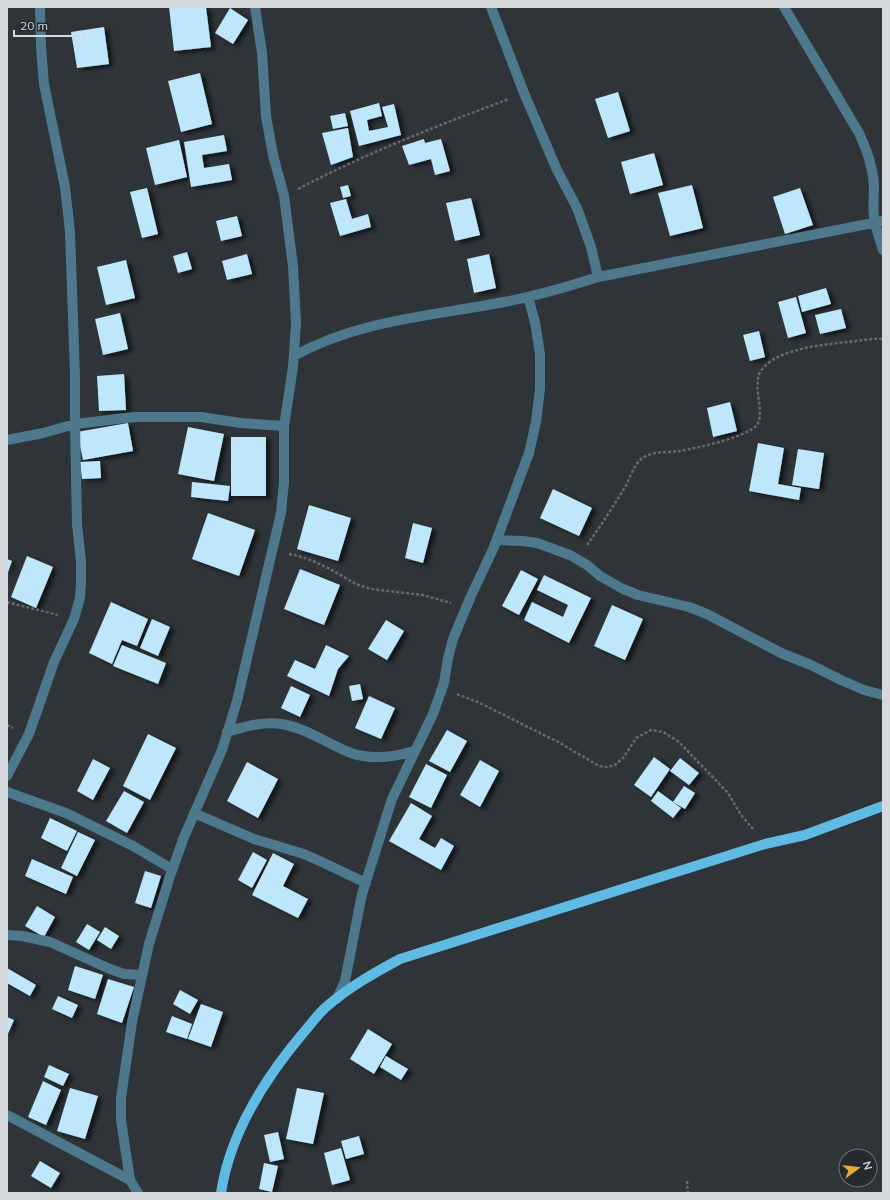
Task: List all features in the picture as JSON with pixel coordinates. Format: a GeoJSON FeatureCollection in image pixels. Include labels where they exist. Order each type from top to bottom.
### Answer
{"type":"FeatureCollection","features":[{"type":"Feature","properties":{"kind":"main road"},"geometry":{"type":"LineString","coordinates":[[221,1193],[223,1178],[238,1133],[260,1092],[289,1050],[325,1008],[354,984],[400,959],[765,844],[805,835],[883,806]]}},
{"type":"Feature","properties":{"kind":"street"},"geometry":{"type":"LineString","coordinates":[[7,776],[29,734],[54,662],[74,620],[80,598],[81,561],[77,525],[75,376],[70,232],[63,180],[44,84],[40,7]]}},
{"type":"Feature","properties":{"kind":"street"},"geometry":{"type":"LineString","coordinates":[[138,1193],[130,1180],[121,1120],[121,1098],[132,1022],[158,913],[172,870],[194,813],[222,750],[237,701],[281,513],[284,482],[284,426],[293,367],[296,316],[293,266],[284,196],[273,155],[266,116],[262,53],[255,7]]}},
{"type":"Feature","properties":{"kind":"street"},"geometry":{"type":"LineString","coordinates":[[491,7],[524,93],[557,170],[577,208],[591,247],[598,277]]}},
{"type":"Feature","properties":{"kind":"street"},"geometry":{"type":"LineString","coordinates":[[784,7],[859,133],[868,154],[873,170],[873,208],[879,222],[883,250]]}},
{"type":"Feature","properties":{"kind":"street"},"geometry":{"type":"LineString","coordinates":[[294,356],[321,342],[376,325],[506,302],[598,277],[879,222]]}},
{"type":"Feature","properties":{"kind":"street"},"geometry":{"type":"LineString","coordinates":[[337,999],[345,981],[362,894],[392,798],[433,714],[442,687],[453,639],[497,540],[529,453],[536,422],[540,389],[540,354],[535,322],[528,297]]}},
{"type":"Feature","properties":{"kind":"street"},"geometry":{"type":"LineString","coordinates":[[7,440],[43,433],[75,424],[134,417],[201,417],[241,423],[284,426]]}},
{"type":"Feature","properties":{"kind":"street"},"geometry":{"type":"LineString","coordinates":[[497,540],[537,543],[577,559],[600,576],[623,589],[638,595],[689,607],[707,614],[781,653],[811,665],[864,690],[883,695]]}},
{"type":"Feature","properties":{"kind":"street"},"geometry":{"type":"LineString","coordinates":[[227,732],[266,723],[280,724],[298,728],[352,753],[384,757],[414,752]]}},
{"type":"Feature","properties":{"kind":"street"},"geometry":{"type":"LineString","coordinates":[[7,792],[66,813],[133,846],[172,870]]}},
{"type":"Feature","properties":{"kind":"street"},"geometry":{"type":"LineString","coordinates":[[194,813],[254,839],[317,860],[366,882]]}},
{"type":"Feature","properties":{"kind":"street"},"geometry":{"type":"LineString","coordinates":[[7,934],[50,942],[110,969],[124,974],[142,975]]}},
{"type":"Feature","properties":{"kind":"street"},"geometry":{"type":"LineString","coordinates":[[7,1115],[130,1180]]}},
{"type":"Feature","properties":{"kind":"path"},"geometry":{"type":"LineString","coordinates":[[284,196],[379,149],[524,93]]}},
{"type":"Feature","properties":{"kind":"path"},"geometry":{"type":"LineString","coordinates":[[577,559],[624,489],[639,461],[648,455],[658,452],[682,451],[731,438],[756,427],[759,423],[760,414],[758,381],[760,372],[767,364],[776,358],[804,349],[843,342],[883,339]]}},
{"type":"Feature","properties":{"kind":"path"},"geometry":{"type":"LineString","coordinates":[[272,554],[288,554],[302,557],[330,569],[356,584],[371,589],[423,595],[467,607]]}},
{"type":"Feature","properties":{"kind":"path"},"geometry":{"type":"LineString","coordinates":[[7,602],[74,620]]}},
{"type":"Feature","properties":{"kind":"path"},"geometry":{"type":"LineString","coordinates":[[442,687],[480,703],[560,743],[599,766],[607,767],[614,765],[623,758],[636,738],[651,730],[663,732],[679,742],[728,793],[741,814],[765,844]]}},
{"type":"Feature","properties":{"kind":"path"},"geometry":{"type":"LineString","coordinates":[[687,1181],[688,1193]]}},
{"type":"Feature","properties":{"kind":"building"},"geometry":{"type":"Polygon","coordinates":[[[169,7],[206,7],[211,47],[174,51],[169,7]]]}},
{"type":"Feature","properties":{"kind":"building"},"geometry":{"type":"Polygon","coordinates":[[[230,8],[248,20],[233,44],[215,33],[230,8]]]}},
{"type":"Feature","properties":{"kind":"building"},"geometry":{"type":"Polygon","coordinates":[[[104,27],[109,64],[77,68],[71,32],[104,27]]]}},
{"type":"Feature","properties":{"kind":"building"},"geometry":{"type":"Polygon","coordinates":[[[200,73],[212,124],[181,132],[168,81],[200,73]]]}},
{"type":"Feature","properties":{"kind":"building"},"geometry":{"type":"Polygon","coordinates":[[[618,92],[630,131],[608,138],[595,99],[618,92]]]}},
{"type":"Feature","properties":{"kind":"building"},"geometry":{"type":"Polygon","coordinates":[[[379,103],[382,116],[367,120],[369,131],[388,127],[382,107],[394,104],[401,135],[359,146],[350,111],[379,103]]]}},
{"type":"Feature","properties":{"kind":"building"},"geometry":{"type":"Polygon","coordinates":[[[345,113],[348,126],[333,129],[330,116],[345,113]]]}},
{"type":"Feature","properties":{"kind":"building"},"geometry":{"type":"Polygon","coordinates":[[[348,128],[353,157],[331,165],[322,133],[348,128]]]}},
{"type":"Feature","properties":{"kind":"building"},"geometry":{"type":"Polygon","coordinates":[[[224,135],[227,151],[202,155],[204,168],[229,164],[232,180],[191,187],[184,142],[224,135]]]}},
{"type":"Feature","properties":{"kind":"building"},"geometry":{"type":"Polygon","coordinates":[[[424,139],[425,143],[441,139],[450,171],[435,175],[431,159],[409,165],[402,146],[424,139]]]}},
{"type":"Feature","properties":{"kind":"building"},"geometry":{"type":"Polygon","coordinates":[[[179,140],[187,177],[155,185],[146,148],[179,140]]]}},
{"type":"Feature","properties":{"kind":"building"},"geometry":{"type":"Polygon","coordinates":[[[654,153],[663,185],[630,194],[621,162],[654,153]]]}},
{"type":"Feature","properties":{"kind":"building"},"geometry":{"type":"Polygon","coordinates":[[[348,185],[351,196],[343,198],[340,187],[348,185]]]}},
{"type":"Feature","properties":{"kind":"building"},"geometry":{"type":"Polygon","coordinates":[[[692,185],[703,228],[670,236],[658,193],[692,185]]]}},
{"type":"Feature","properties":{"kind":"building"},"geometry":{"type":"Polygon","coordinates":[[[147,188],[158,234],[142,238],[130,192],[147,188]]]}},
{"type":"Feature","properties":{"kind":"building"},"geometry":{"type":"Polygon","coordinates":[[[800,188],[813,225],[785,234],[773,197],[800,188]]]}},
{"type":"Feature","properties":{"kind":"building"},"geometry":{"type":"Polygon","coordinates":[[[471,198],[480,235],[455,241],[446,203],[471,198]]]}},
{"type":"Feature","properties":{"kind":"building"},"geometry":{"type":"Polygon","coordinates":[[[346,199],[352,219],[368,214],[371,227],[340,236],[330,203],[346,199]]]}},
{"type":"Feature","properties":{"kind":"building"},"geometry":{"type":"Polygon","coordinates":[[[237,216],[242,236],[221,241],[216,221],[237,216]]]}},
{"type":"Feature","properties":{"kind":"building"},"geometry":{"type":"Polygon","coordinates":[[[187,252],[192,269],[178,273],[173,256],[187,252]]]}},
{"type":"Feature","properties":{"kind":"building"},"geometry":{"type":"Polygon","coordinates":[[[247,254],[252,274],[227,280],[222,261],[247,254]]]}},
{"type":"Feature","properties":{"kind":"building"},"geometry":{"type":"Polygon","coordinates":[[[489,254],[496,288],[474,293],[467,259],[489,254]]]}},
{"type":"Feature","properties":{"kind":"building"},"geometry":{"type":"Polygon","coordinates":[[[126,260],[135,298],[106,305],[97,267],[126,260]]]}},
{"type":"Feature","properties":{"kind":"building"},"geometry":{"type":"Polygon","coordinates":[[[826,288],[831,304],[802,312],[798,296],[826,288]]]}},
{"type":"Feature","properties":{"kind":"building"},"geometry":{"type":"Polygon","coordinates":[[[796,297],[806,333],[788,338],[778,302],[796,297]]]}},
{"type":"Feature","properties":{"kind":"building"},"geometry":{"type":"Polygon","coordinates":[[[841,309],[846,328],[820,334],[815,315],[841,309]]]}},
{"type":"Feature","properties":{"kind":"building"},"geometry":{"type":"Polygon","coordinates":[[[120,313],[128,349],[103,355],[95,319],[120,313]]]}},
{"type":"Feature","properties":{"kind":"building"},"geometry":{"type":"Polygon","coordinates":[[[759,331],[765,357],[750,361],[743,335],[759,331]]]}},
{"type":"Feature","properties":{"kind":"building"},"geometry":{"type":"Polygon","coordinates":[[[124,374],[126,410],[99,411],[97,376],[124,374]]]}},
{"type":"Feature","properties":{"kind":"building"},"geometry":{"type":"Polygon","coordinates":[[[730,402],[737,431],[713,437],[707,408],[730,402]]]}},
{"type":"Feature","properties":{"kind":"building"},"geometry":{"type":"Polygon","coordinates":[[[128,423],[133,451],[83,460],[77,432],[128,423]]]}},
{"type":"Feature","properties":{"kind":"building"},"geometry":{"type":"Polygon","coordinates":[[[188,427],[224,434],[214,481],[178,474],[188,427]]]}},
{"type":"Feature","properties":{"kind":"building"},"geometry":{"type":"Polygon","coordinates":[[[231,437],[266,437],[266,496],[231,496],[231,437]]]}},
{"type":"Feature","properties":{"kind":"building"},"geometry":{"type":"Polygon","coordinates":[[[758,443],[784,448],[778,484],[801,488],[799,500],[749,491],[758,443]]]}},
{"type":"Feature","properties":{"kind":"building"},"geometry":{"type":"Polygon","coordinates":[[[798,449],[824,453],[819,489],[792,485],[798,449]]]}},
{"type":"Feature","properties":{"kind":"building"},"geometry":{"type":"Polygon","coordinates":[[[100,461],[101,478],[82,479],[80,462],[100,461]]]}},
{"type":"Feature","properties":{"kind":"building"},"geometry":{"type":"Polygon","coordinates":[[[192,482],[230,486],[228,501],[191,497],[192,482]]]}},
{"type":"Feature","properties":{"kind":"building"},"geometry":{"type":"Polygon","coordinates":[[[553,489],[592,508],[579,536],[540,518],[553,489]]]}},
{"type":"Feature","properties":{"kind":"building"},"geometry":{"type":"Polygon","coordinates":[[[309,505],[351,518],[338,561],[297,549],[309,505]]]}},
{"type":"Feature","properties":{"kind":"building"},"geometry":{"type":"Polygon","coordinates":[[[208,513],[255,530],[239,576],[192,559],[208,513]]]}},
{"type":"Feature","properties":{"kind":"building"},"geometry":{"type":"Polygon","coordinates":[[[413,523],[432,528],[423,563],[405,558],[413,523]]]}},
{"type":"Feature","properties":{"kind":"building"},"geometry":{"type":"Polygon","coordinates":[[[27,556],[53,567],[36,608],[11,597],[27,556]]]}},
{"type":"Feature","properties":{"kind":"building"},"geometry":{"type":"Polygon","coordinates":[[[7,559],[12,561],[7,575],[7,559]]]}},
{"type":"Feature","properties":{"kind":"building"},"geometry":{"type":"Polygon","coordinates":[[[300,569],[340,585],[324,625],[284,609],[300,569]]]}},
{"type":"Feature","properties":{"kind":"building"},"geometry":{"type":"Polygon","coordinates":[[[521,570],[538,579],[519,615],[502,606],[521,570]]]}},
{"type":"Feature","properties":{"kind":"building"},"geometry":{"type":"Polygon","coordinates":[[[544,575],[591,598],[569,643],[524,620],[532,602],[563,617],[568,605],[537,590],[544,575]]]}},
{"type":"Feature","properties":{"kind":"building"},"geometry":{"type":"Polygon","coordinates":[[[111,602],[148,619],[137,646],[122,640],[112,664],[89,653],[111,602]]]}},
{"type":"Feature","properties":{"kind":"building"},"geometry":{"type":"Polygon","coordinates":[[[612,605],[643,619],[625,660],[594,646],[612,605]]]}},
{"type":"Feature","properties":{"kind":"building"},"geometry":{"type":"Polygon","coordinates":[[[152,619],[170,627],[158,656],[140,648],[152,619]]]}},
{"type":"Feature","properties":{"kind":"building"},"geometry":{"type":"Polygon","coordinates":[[[386,620],[404,631],[387,660],[368,649],[386,620]]]}},
{"type":"Feature","properties":{"kind":"building"},"geometry":{"type":"Polygon","coordinates":[[[122,645],[166,663],[158,684],[113,666],[122,645]]]}},
{"type":"Feature","properties":{"kind":"building"},"geometry":{"type":"Polygon","coordinates":[[[326,645],[349,656],[338,669],[329,696],[287,676],[295,660],[315,669],[326,645]]]}},
{"type":"Feature","properties":{"kind":"building"},"geometry":{"type":"Polygon","coordinates":[[[360,684],[363,699],[352,701],[349,686],[360,684]]]}},
{"type":"Feature","properties":{"kind":"building"},"geometry":{"type":"Polygon","coordinates":[[[291,686],[310,695],[300,717],[281,708],[291,686]]]}},
{"type":"Feature","properties":{"kind":"building"},"geometry":{"type":"Polygon","coordinates":[[[369,696],[395,708],[381,739],[355,728],[369,696]]]}},
{"type":"Feature","properties":{"kind":"building"},"geometry":{"type":"Polygon","coordinates":[[[447,730],[467,741],[450,772],[429,761],[447,730]]]}},
{"type":"Feature","properties":{"kind":"building"},"geometry":{"type":"Polygon","coordinates":[[[148,734],[176,748],[150,800],[123,786],[148,734]]]}},
{"type":"Feature","properties":{"kind":"building"},"geometry":{"type":"Polygon","coordinates":[[[654,757],[670,769],[651,797],[634,785],[654,757]]]}},
{"type":"Feature","properties":{"kind":"building"},"geometry":{"type":"Polygon","coordinates":[[[680,758],[699,773],[689,785],[670,771],[680,758]]]}},
{"type":"Feature","properties":{"kind":"building"},"geometry":{"type":"Polygon","coordinates":[[[93,759],[110,768],[93,800],[77,791],[93,759]]]}},
{"type":"Feature","properties":{"kind":"building"},"geometry":{"type":"Polygon","coordinates":[[[480,760],[499,771],[480,807],[460,795],[480,760]]]}},
{"type":"Feature","properties":{"kind":"building"},"geometry":{"type":"Polygon","coordinates":[[[247,762],[278,779],[258,818],[227,801],[247,762]]]}},
{"type":"Feature","properties":{"kind":"building"},"geometry":{"type":"Polygon","coordinates":[[[426,764],[447,775],[431,808],[409,797],[426,764]]]}},
{"type":"Feature","properties":{"kind":"building"},"geometry":{"type":"Polygon","coordinates":[[[684,786],[695,793],[685,809],[673,802],[684,786]]]}},
{"type":"Feature","properties":{"kind":"building"},"geometry":{"type":"Polygon","coordinates":[[[124,791],[144,802],[127,833],[106,821],[124,791]]]}},
{"type":"Feature","properties":{"kind":"building"},"geometry":{"type":"Polygon","coordinates":[[[658,791],[681,808],[673,818],[651,801],[658,791]]]}},
{"type":"Feature","properties":{"kind":"building"},"geometry":{"type":"Polygon","coordinates":[[[411,803],[432,816],[419,839],[435,848],[441,838],[454,846],[441,870],[389,841],[411,803]]]}},
{"type":"Feature","properties":{"kind":"building"},"geometry":{"type":"Polygon","coordinates":[[[50,818],[77,831],[67,851],[41,838],[50,818]]]}},
{"type":"Feature","properties":{"kind":"building"},"geometry":{"type":"Polygon","coordinates":[[[78,832],[95,840],[77,876],[61,868],[78,832]]]}},
{"type":"Feature","properties":{"kind":"building"},"geometry":{"type":"Polygon","coordinates":[[[253,852],[267,860],[252,888],[238,880],[253,852]]]}},
{"type":"Feature","properties":{"kind":"building"},"geometry":{"type":"Polygon","coordinates":[[[273,853],[294,864],[283,886],[308,899],[298,918],[252,895],[273,853]]]}},
{"type":"Feature","properties":{"kind":"building"},"geometry":{"type":"Polygon","coordinates":[[[32,859],[73,877],[66,894],[25,876],[32,859]]]}},
{"type":"Feature","properties":{"kind":"building"},"geometry":{"type":"Polygon","coordinates":[[[145,871],[161,876],[151,908],[135,903],[145,871]]]}},
{"type":"Feature","properties":{"kind":"building"},"geometry":{"type":"Polygon","coordinates":[[[37,906],[55,917],[44,937],[25,926],[37,906]]]}},
{"type":"Feature","properties":{"kind":"building"},"geometry":{"type":"Polygon","coordinates":[[[87,924],[100,932],[89,950],[76,942],[87,924]]]}},
{"type":"Feature","properties":{"kind":"building"},"geometry":{"type":"Polygon","coordinates":[[[105,927],[119,936],[111,949],[97,940],[105,927]]]}},
{"type":"Feature","properties":{"kind":"building"},"geometry":{"type":"Polygon","coordinates":[[[75,966],[103,975],[95,999],[68,990],[75,966]]]}},
{"type":"Feature","properties":{"kind":"building"},"geometry":{"type":"Polygon","coordinates":[[[7,968],[36,985],[30,996],[7,983],[7,968]]]}},
{"type":"Feature","properties":{"kind":"building"},"geometry":{"type":"Polygon","coordinates":[[[108,979],[134,987],[122,1023],[97,1014],[108,979]]]}},
{"type":"Feature","properties":{"kind":"building"},"geometry":{"type":"Polygon","coordinates":[[[180,990],[198,1000],[190,1014],[173,1004],[180,990]]]}},
{"type":"Feature","properties":{"kind":"building"},"geometry":{"type":"Polygon","coordinates":[[[58,996],[78,1005],[72,1018],[52,1009],[58,996]]]}},
{"type":"Feature","properties":{"kind":"building"},"geometry":{"type":"Polygon","coordinates":[[[201,1004],[223,1012],[211,1047],[188,1039],[201,1004]]]}},
{"type":"Feature","properties":{"kind":"building"},"geometry":{"type":"Polygon","coordinates":[[[172,1016],[192,1024],[187,1039],[166,1032],[172,1016]]]}},
{"type":"Feature","properties":{"kind":"building"},"geometry":{"type":"Polygon","coordinates":[[[7,1017],[14,1020],[7,1036],[7,1017]]]}},
{"type":"Feature","properties":{"kind":"building"},"geometry":{"type":"Polygon","coordinates":[[[368,1029],[392,1044],[374,1074],[350,1059],[368,1029]]]}},
{"type":"Feature","properties":{"kind":"building"},"geometry":{"type":"Polygon","coordinates":[[[386,1056],[408,1069],[401,1080],[380,1067],[386,1056]]]}},
{"type":"Feature","properties":{"kind":"building"},"geometry":{"type":"Polygon","coordinates":[[[49,1065],[69,1074],[63,1086],[44,1077],[49,1065]]]}},
{"type":"Feature","properties":{"kind":"building"},"geometry":{"type":"Polygon","coordinates":[[[43,1081],[61,1090],[46,1125],[28,1117],[43,1081]]]}},
{"type":"Feature","properties":{"kind":"building"},"geometry":{"type":"Polygon","coordinates":[[[70,1088],[98,1096],[85,1139],[57,1131],[70,1088]]]}},
{"type":"Feature","properties":{"kind":"building"},"geometry":{"type":"Polygon","coordinates":[[[297,1088],[324,1093],[313,1144],[286,1139],[297,1088]]]}},
{"type":"Feature","properties":{"kind":"building"},"geometry":{"type":"Polygon","coordinates":[[[278,1132],[284,1159],[270,1162],[264,1135],[278,1132]]]}},
{"type":"Feature","properties":{"kind":"building"},"geometry":{"type":"Polygon","coordinates":[[[359,1136],[364,1154],[346,1159],[341,1141],[359,1136]]]}},
{"type":"Feature","properties":{"kind":"building"},"geometry":{"type":"Polygon","coordinates":[[[341,1148],[350,1180],[332,1185],[324,1153],[341,1148]]]}},
{"type":"Feature","properties":{"kind":"building"},"geometry":{"type":"Polygon","coordinates":[[[40,1161],[60,1173],[51,1188],[31,1176],[40,1161]]]}},
{"type":"Feature","properties":{"kind":"building"},"geometry":{"type":"Polygon","coordinates":[[[264,1163],[278,1166],[272,1192],[259,1189],[264,1163]]]}}]}
